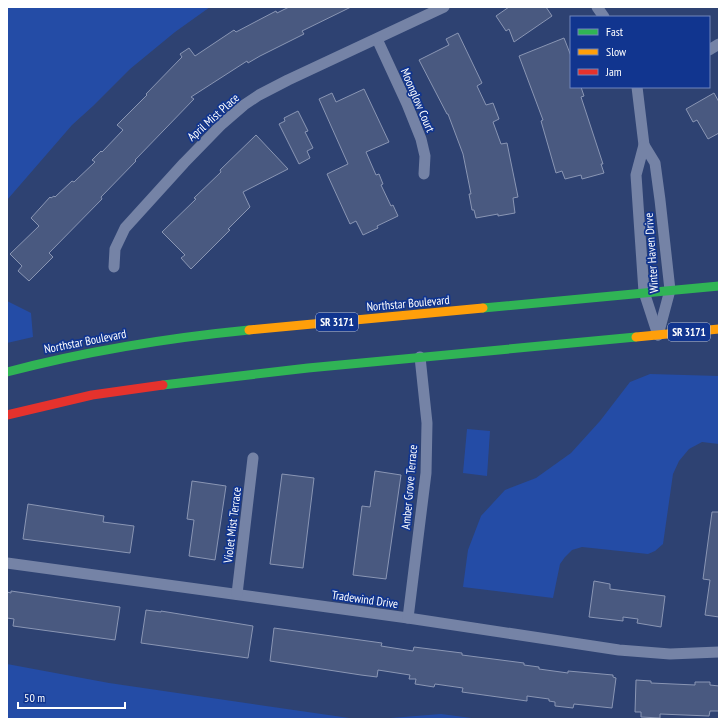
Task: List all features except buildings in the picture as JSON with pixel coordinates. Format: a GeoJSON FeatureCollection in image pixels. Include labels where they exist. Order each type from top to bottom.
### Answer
{"type":"FeatureCollection","features":[{"type":"Feature","properties":{"kind":"main road","name":"Northstar Boulevard"},"geometry":{"type":"LineString","coordinates":[[7,372],[42,362],[87,352],[149,341],[310,324],[719,286]]}},
{"type":"Feature","properties":{"kind":"main road","name":"SR 3171"},"geometry":{"type":"LineString","coordinates":[[7,415],[92,395],[142,388],[308,368],[719,329]]}},
{"type":"Feature","properties":{"kind":"street","name":"April Mist Place"},"geometry":{"type":"LineString","coordinates":[[114,267],[115,249],[125,228],[184,163],[222,124],[244,105],[288,80],[444,7]]}},
{"type":"Feature","properties":{"kind":"street"},"geometry":{"type":"LineString","coordinates":[[597,7],[603,16]]}},
{"type":"Feature","properties":{"kind":"street","name":"Moonglow Court"},"geometry":{"type":"LineString","coordinates":[[377,39],[407,104],[421,139],[425,156],[424,174]]}},
{"type":"Feature","properties":{"kind":"street"},"geometry":{"type":"LineString","coordinates":[[710,49],[719,44]]}},
{"type":"Feature","properties":{"kind":"street","name":"Winter Haven Drive"},"geometry":{"type":"LineString","coordinates":[[637,88],[644,145],[636,175],[644,292],[658,335]]}},
{"type":"Feature","properties":{"kind":"street","name":"Winter Haven Drive"},"geometry":{"type":"LineString","coordinates":[[644,145],[655,163],[670,290],[658,335]]}},
{"type":"Feature","properties":{"kind":"street","name":"Amber Grove Terrace"},"geometry":{"type":"LineString","coordinates":[[408,618],[426,473],[427,423],[420,358]]}},
{"type":"Feature","properties":{"kind":"street","name":"Violet Mist Terrace"},"geometry":{"type":"LineString","coordinates":[[238,594],[253,458]]}},
{"type":"Feature","properties":{"kind":"street","name":"Tradewind Drive"},"geometry":{"type":"LineString","coordinates":[[7,563],[408,618],[619,650],[670,654],[719,652]]}},
{"type":"Feature","properties":{"kind":"shaded area"},"geometry":{"type":"Polygon","coordinates":[[[7,7],[210,7],[175,32],[130,69],[72,125],[7,200],[7,7]]]}},
{"type":"Feature","properties":{"kind":"shaded area"},"geometry":{"type":"Polygon","coordinates":[[[7,301],[31,313],[33,337],[7,343],[7,301]]]}},
{"type":"Feature","properties":{"kind":"shaded area"},"geometry":{"type":"Polygon","coordinates":[[[650,374],[719,376],[719,444],[702,442],[689,449],[679,461],[673,474],[663,544],[655,551],[648,554],[582,547],[572,550],[560,564],[553,598],[463,587],[468,550],[481,516],[505,490],[536,478],[571,453],[600,421],[630,382],[650,374]]]}},
{"type":"Feature","properties":{"kind":"shaded area"},"geometry":{"type":"Polygon","coordinates":[[[467,429],[490,431],[487,476],[463,473],[467,429]]]}},
{"type":"Feature","properties":{"kind":"shaded area"},"geometry":{"type":"Polygon","coordinates":[[[7,664],[109,683],[356,719],[7,719],[7,664]]]}},
{"type":"Feature","properties":{"kind":"shaded area"},"geometry":{"type":"Polygon","coordinates":[[[441,714],[479,719],[378,719],[441,714]]]}},
{"type":"Feature","properties":{"kind":"traffic: fast"},"geometry":{"type":"LineString","coordinates":[[483,308],[719,286]]}},
{"type":"Feature","properties":{"kind":"traffic: fast"},"geometry":{"type":"LineString","coordinates":[[7,372],[37,364],[127,346],[249,330]]}},
{"type":"Feature","properties":{"kind":"traffic: fast"},"geometry":{"type":"LineString","coordinates":[[163,385],[308,368],[636,337]]}},
{"type":"Feature","properties":{"kind":"traffic: slow"},"geometry":{"type":"LineString","coordinates":[[249,330],[483,308]]}},
{"type":"Feature","properties":{"kind":"traffic: slow"},"geometry":{"type":"LineString","coordinates":[[636,337],[719,329]]}},
{"type":"Feature","properties":{"kind":"traffic: jam"},"geometry":{"type":"LineString","coordinates":[[7,415],[92,395],[163,385]]}}]}
